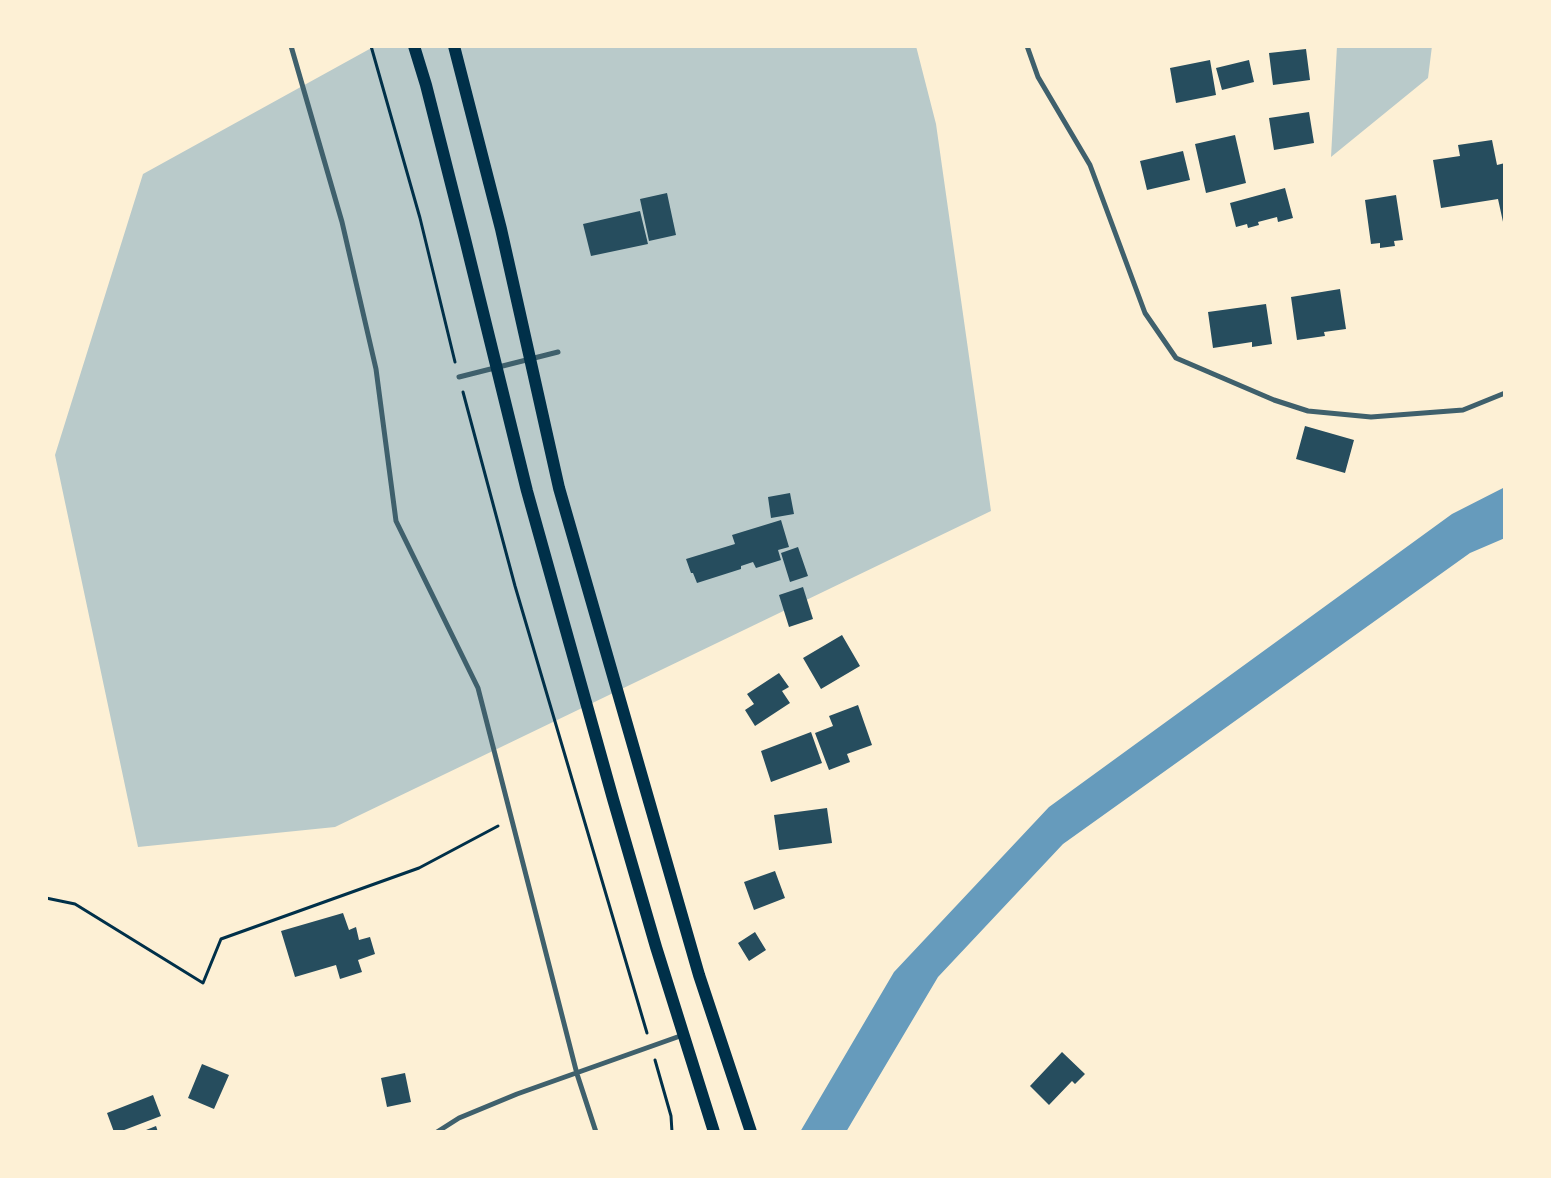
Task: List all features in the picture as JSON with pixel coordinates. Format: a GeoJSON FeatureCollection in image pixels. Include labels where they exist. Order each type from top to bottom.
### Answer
{"type":"FeatureCollection","features":[{"type":"Feature","properties":{"kind":"main road"},"geometry":{"type":"LineString","coordinates":[[414,46],[426,85],[526,491],[613,799],[714,1132]]}},
{"type":"Feature","properties":{"kind":"main road"},"geometry":{"type":"LineString","coordinates":[[454,46],[501,229],[559,488],[699,975],[751,1132]]}},
{"type":"Feature","properties":{"kind":"street"},"geometry":{"type":"LineString","coordinates":[[291,46],[342,222],[376,369],[396,521],[478,688],[577,1074],[596,1132]]}},
{"type":"Feature","properties":{"kind":"street"},"geometry":{"type":"LineString","coordinates":[[1028,46],[1038,77],[1090,165],[1145,313],[1176,358],[1274,400],[1308,410],[1371,417],[1464,410],[1505,393]]}},
{"type":"Feature","properties":{"kind":"street"},"geometry":{"type":"LineString","coordinates":[[459,377],[558,352]]}},
{"type":"Feature","properties":{"kind":"street"},"geometry":{"type":"LineString","coordinates":[[437,1132],[459,1118],[517,1094],[684,1034]]}},
{"type":"Feature","properties":{"kind":"path"},"geometry":{"type":"LineString","coordinates":[[371,46],[420,218],[459,377],[514,586],[671,1116],[672,1132]]}},
{"type":"Feature","properties":{"kind":"path"},"geometry":{"type":"LineString","coordinates":[[46,898],[75,904],[203,983],[221,939],[419,868],[511,819]]}},
{"type":"Feature","properties":{"kind":"shaded area"},"geometry":{"type":"Polygon","coordinates":[[[375,46],[916,46],[936,124],[991,511],[335,827],[138,847],[55,455],[143,174],[375,46]]]}},
{"type":"Feature","properties":{"kind":"shaded area"},"geometry":{"type":"Polygon","coordinates":[[[1337,46],[1432,46],[1428,78],[1331,157],[1337,46]]]}},
{"type":"Feature","properties":{"kind":"water"},"geometry":{"type":"Polygon","coordinates":[[[1505,487],[1505,538],[1470,553],[1063,844],[938,977],[846,1132],[800,1132],[894,972],[1049,807],[1452,514],[1505,487]]]}},
{"type":"Feature","properties":{"kind":"building"},"geometry":{"type":"Polygon","coordinates":[[[1306,49],[1310,80],[1273,85],[1269,53],[1306,49]]]}},
{"type":"Feature","properties":{"kind":"building"},"geometry":{"type":"Polygon","coordinates":[[[1210,60],[1216,95],[1176,103],[1170,68],[1210,60]]]}},
{"type":"Feature","properties":{"kind":"building"},"geometry":{"type":"Polygon","coordinates":[[[1249,60],[1254,82],[1222,90],[1216,68],[1249,60]]]}},
{"type":"Feature","properties":{"kind":"building"},"geometry":{"type":"Polygon","coordinates":[[[1309,112],[1314,143],[1274,150],[1269,118],[1309,112]]]}},
{"type":"Feature","properties":{"kind":"building"},"geometry":{"type":"Polygon","coordinates":[[[1235,135],[1246,183],[1206,193],[1195,144],[1235,135]]]}},
{"type":"Feature","properties":{"kind":"building"},"geometry":{"type":"Polygon","coordinates":[[[1492,140],[1497,165],[1505,163],[1505,231],[1498,199],[1441,208],[1433,160],[1460,156],[1458,145],[1492,140]]]}},
{"type":"Feature","properties":{"kind":"building"},"geometry":{"type":"Polygon","coordinates":[[[1183,151],[1190,180],[1147,190],[1140,161],[1183,151]]]}},
{"type":"Feature","properties":{"kind":"building"},"geometry":{"type":"Polygon","coordinates":[[[1285,188],[1293,218],[1278,222],[1277,217],[1258,222],[1259,225],[1248,228],[1247,224],[1236,227],[1230,203],[1285,188]]]}},
{"type":"Feature","properties":{"kind":"building"},"geometry":{"type":"Polygon","coordinates":[[[667,193],[676,235],[649,241],[640,199],[667,193]]]}},
{"type":"Feature","properties":{"kind":"building"},"geometry":{"type":"Polygon","coordinates":[[[1396,195],[1403,240],[1394,241],[1395,246],[1380,248],[1380,243],[1371,244],[1365,200],[1396,195]]]}},
{"type":"Feature","properties":{"kind":"building"},"geometry":{"type":"Polygon","coordinates":[[[640,211],[648,244],[591,256],[583,224],[640,211]]]}},
{"type":"Feature","properties":{"kind":"building"},"geometry":{"type":"Polygon","coordinates":[[[1340,289],[1346,329],[1324,332],[1325,336],[1297,340],[1291,297],[1340,289]]]}},
{"type":"Feature","properties":{"kind":"building"},"geometry":{"type":"Polygon","coordinates":[[[1266,304],[1272,344],[1252,347],[1252,342],[1213,348],[1208,312],[1266,304]]]}},
{"type":"Feature","properties":{"kind":"building"},"geometry":{"type":"Polygon","coordinates":[[[1305,426],[1354,440],[1345,473],[1296,459],[1305,426]]]}},
{"type":"Feature","properties":{"kind":"building"},"geometry":{"type":"Polygon","coordinates":[[[790,493],[794,514],[771,518],[768,497],[790,493]]]}},
{"type":"Feature","properties":{"kind":"building"},"geometry":{"type":"Polygon","coordinates":[[[781,520],[789,547],[778,550],[781,560],[756,568],[753,562],[741,566],[741,569],[697,583],[686,559],[735,544],[732,535],[781,520]]]}},
{"type":"Feature","properties":{"kind":"building"},"geometry":{"type":"Polygon","coordinates":[[[798,547],[808,576],[790,582],[781,553],[798,547]]]}},
{"type":"Feature","properties":{"kind":"building"},"geometry":{"type":"Polygon","coordinates":[[[803,587],[813,619],[789,627],[779,595],[803,587]]]}},
{"type":"Feature","properties":{"kind":"building"},"geometry":{"type":"Polygon","coordinates":[[[842,635],[860,666],[821,689],[803,658],[842,635]]]}},
{"type":"Feature","properties":{"kind":"building"},"geometry":{"type":"Polygon","coordinates":[[[779,673],[789,687],[782,691],[790,703],[755,726],[745,710],[754,704],[747,694],[779,673]]]}},
{"type":"Feature","properties":{"kind":"building"},"geometry":{"type":"Polygon","coordinates":[[[858,705],[872,745],[847,754],[850,762],[829,770],[815,733],[833,726],[829,716],[858,705]]]}},
{"type":"Feature","properties":{"kind":"building"},"geometry":{"type":"Polygon","coordinates":[[[811,732],[822,763],[771,782],[761,751],[811,732]]]}},
{"type":"Feature","properties":{"kind":"building"},"geometry":{"type":"Polygon","coordinates":[[[827,808],[832,843],[779,850],[774,815],[827,808]]]}},
{"type":"Feature","properties":{"kind":"building"},"geometry":{"type":"Polygon","coordinates":[[[775,871],[785,898],[754,910],[744,882],[775,871]]]}},
{"type":"Feature","properties":{"kind":"building"},"geometry":{"type":"Polygon","coordinates":[[[343,913],[349,930],[356,927],[359,940],[370,937],[375,954],[358,960],[362,972],[340,979],[336,965],[295,977],[281,931],[343,913]]]}},
{"type":"Feature","properties":{"kind":"building"},"geometry":{"type":"Polygon","coordinates":[[[755,932],[766,950],[749,961],[738,943],[755,932]]]}},
{"type":"Feature","properties":{"kind":"building"},"geometry":{"type":"Polygon","coordinates":[[[1062,1052],[1085,1074],[1075,1084],[1072,1081],[1049,1105],[1030,1086],[1062,1052]]]}},
{"type":"Feature","properties":{"kind":"building"},"geometry":{"type":"Polygon","coordinates":[[[202,1064],[229,1075],[214,1109],[188,1098],[202,1064]]]}},
{"type":"Feature","properties":{"kind":"building"},"geometry":{"type":"Polygon","coordinates":[[[405,1073],[411,1102],[387,1107],[381,1078],[405,1073]]]}},
{"type":"Feature","properties":{"kind":"building"},"geometry":{"type":"Polygon","coordinates":[[[153,1095],[161,1116],[119,1132],[114,1132],[107,1113],[153,1095]]]}},
{"type":"Feature","properties":{"kind":"building"},"geometry":{"type":"Polygon","coordinates":[[[156,1126],[158,1132],[141,1132],[156,1126]]]}}]}
